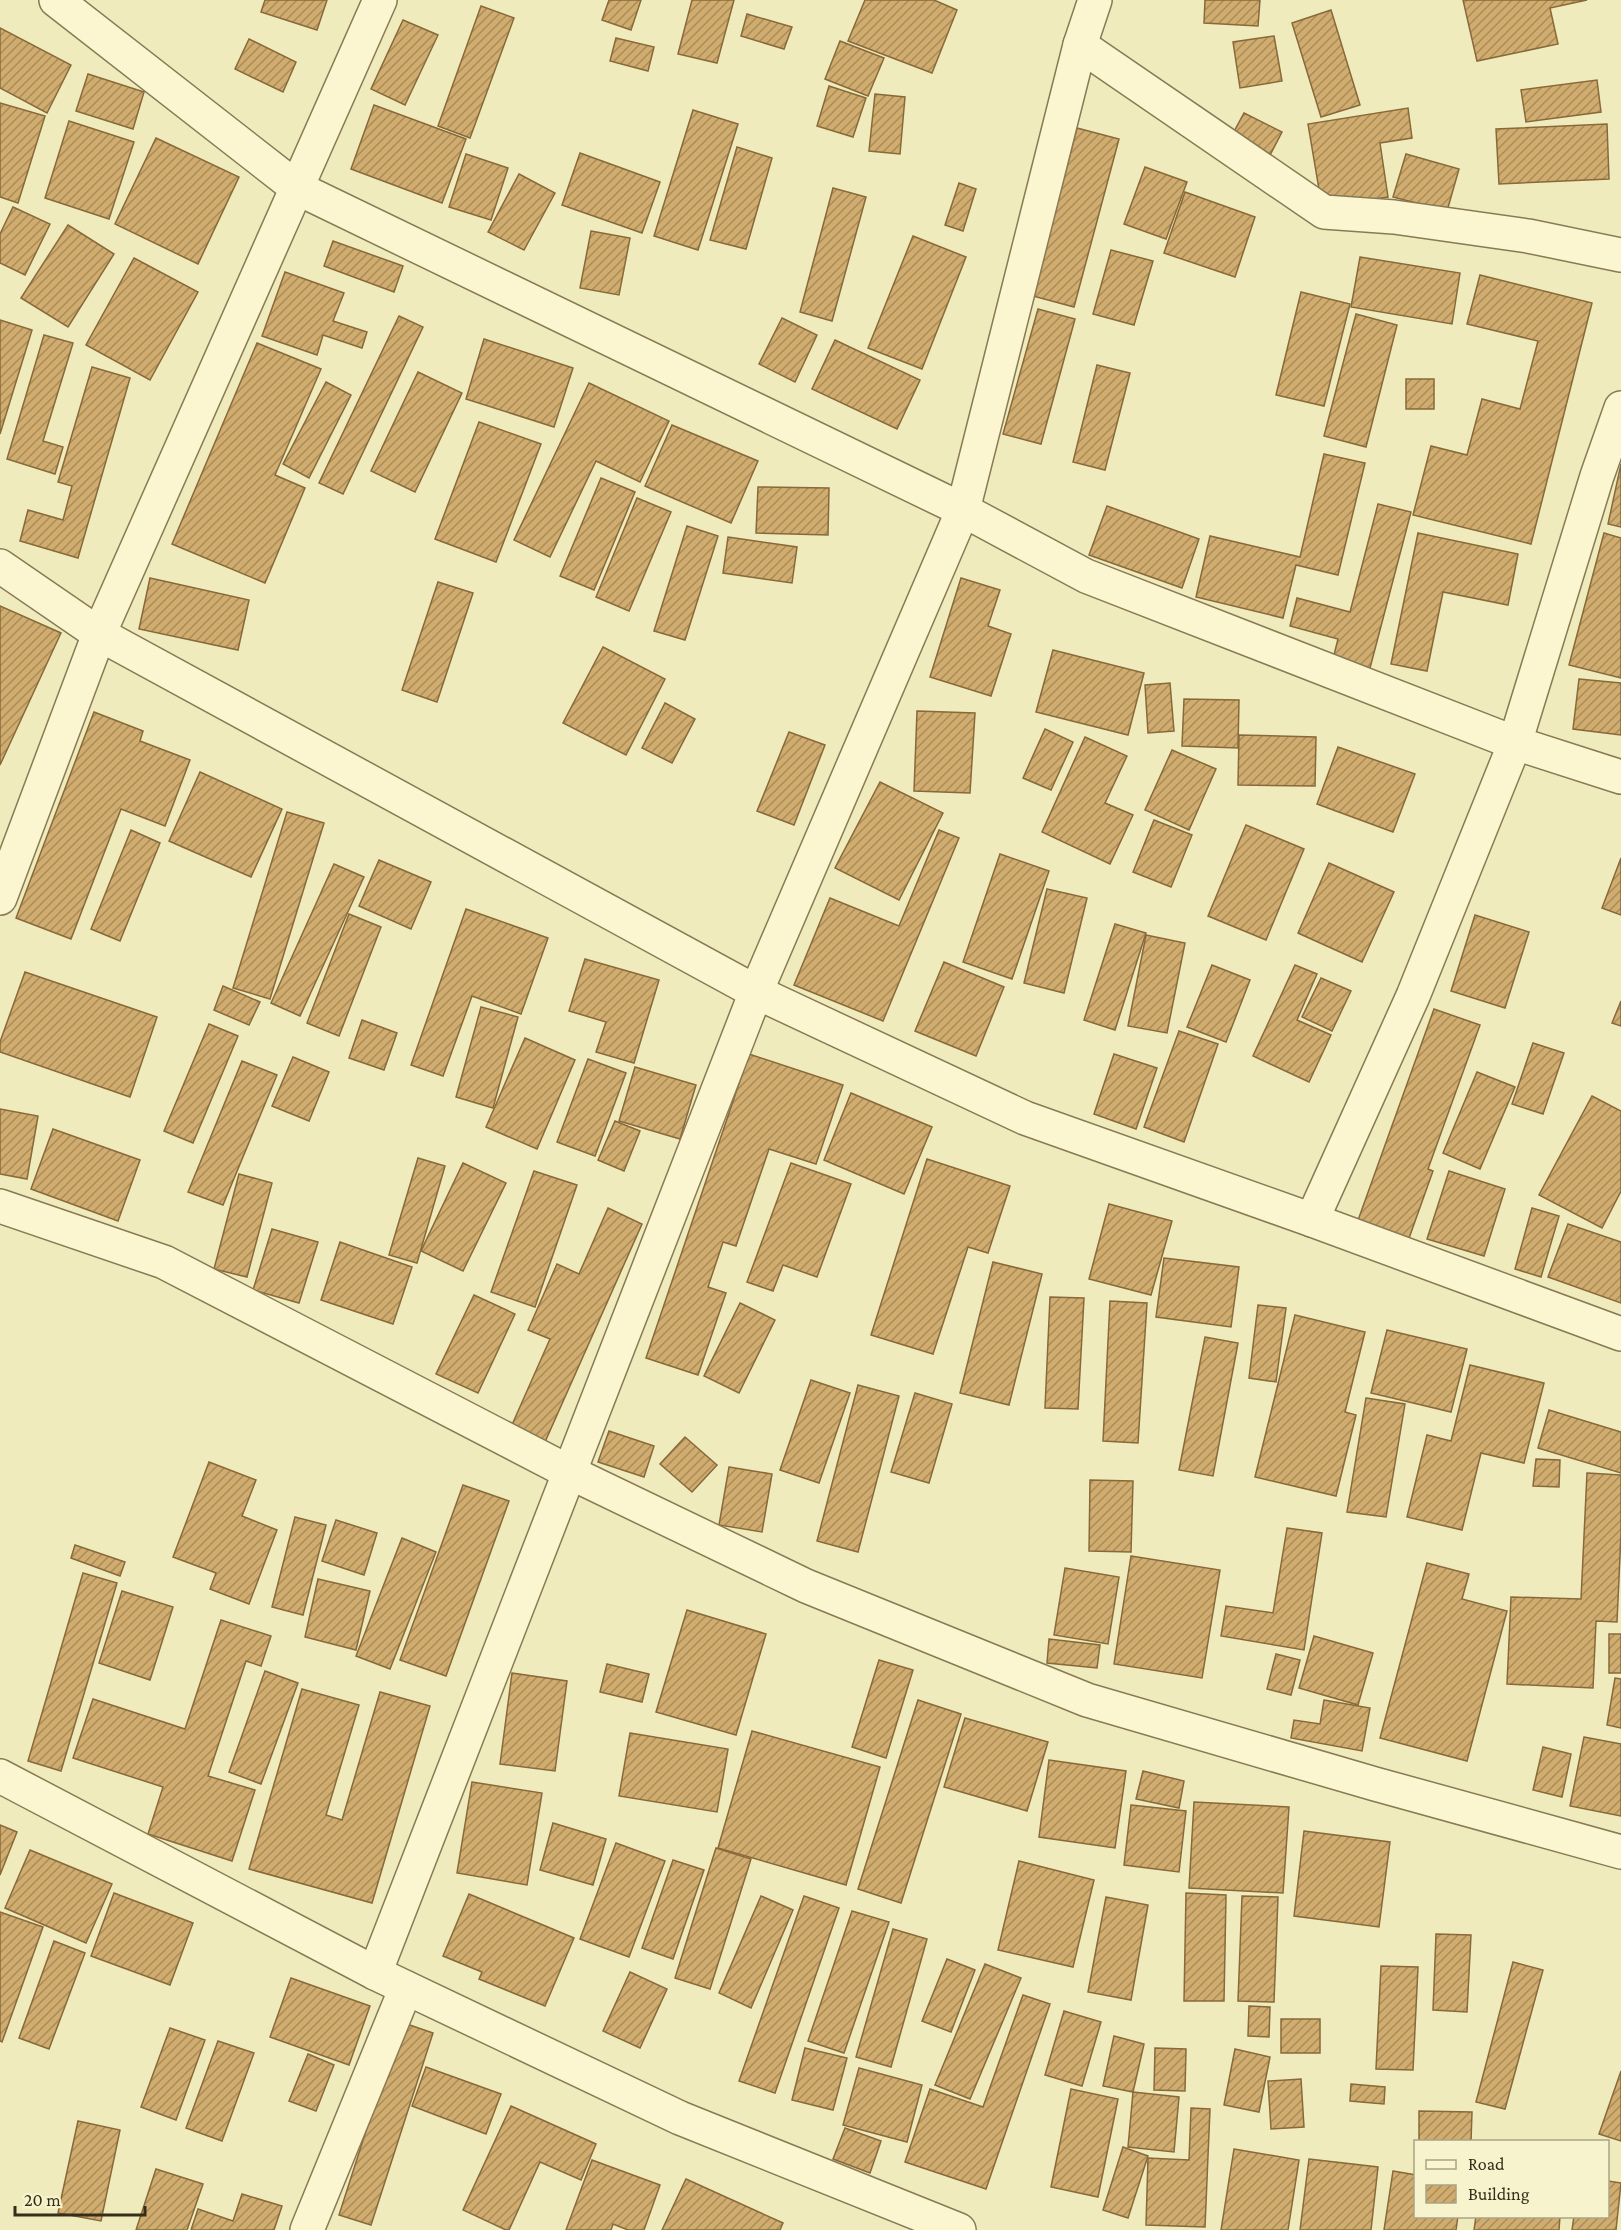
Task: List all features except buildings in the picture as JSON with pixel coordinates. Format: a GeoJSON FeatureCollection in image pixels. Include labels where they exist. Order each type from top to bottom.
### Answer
{"type":"FeatureCollection","features":[{"type":"Feature","properties":{"kind":"street"},"geometry":{"type":"LineString","coordinates":[[56,0],[297,188],[963,510],[1086,576],[1515,743],[1621,777]]}},
{"type":"Feature","properties":{"kind":"street"},"geometry":{"type":"LineString","coordinates":[[0,898],[99,634],[380,0]]}},
{"type":"Feature","properties":{"kind":"street"},"geometry":{"type":"LineString","coordinates":[[375,1973],[756,992],[963,510],[1080,45],[1086,3]]}},
{"type":"Feature","properties":{"kind":"street"},"geometry":{"type":"LineString","coordinates":[[1080,45],[1324,212],[1394,217],[1528,236],[1621,255]]}},
{"type":"Feature","properties":{"kind":"street"},"geometry":{"type":"LineString","coordinates":[[1311,1220],[1413,996],[1515,743],[1597,476],[1621,408]]}},
{"type":"Feature","properties":{"kind":"street"},"geometry":{"type":"LineString","coordinates":[[0,566],[99,634],[756,992],[1025,1118],[1621,1334]]}},
{"type":"Feature","properties":{"kind":"street"},"geometry":{"type":"LineString","coordinates":[[0,1206],[164,1262],[569,1472],[806,1586],[1087,1700],[1375,1784],[1621,1852]]}},
{"type":"Feature","properties":{"kind":"street"},"geometry":{"type":"LineString","coordinates":[[0,1776],[375,1973],[680,2118],[959,2230]]}},
{"type":"Feature","properties":{"kind":"street"},"geometry":{"type":"LineString","coordinates":[[307,2230],[406,1988]]}}]}
